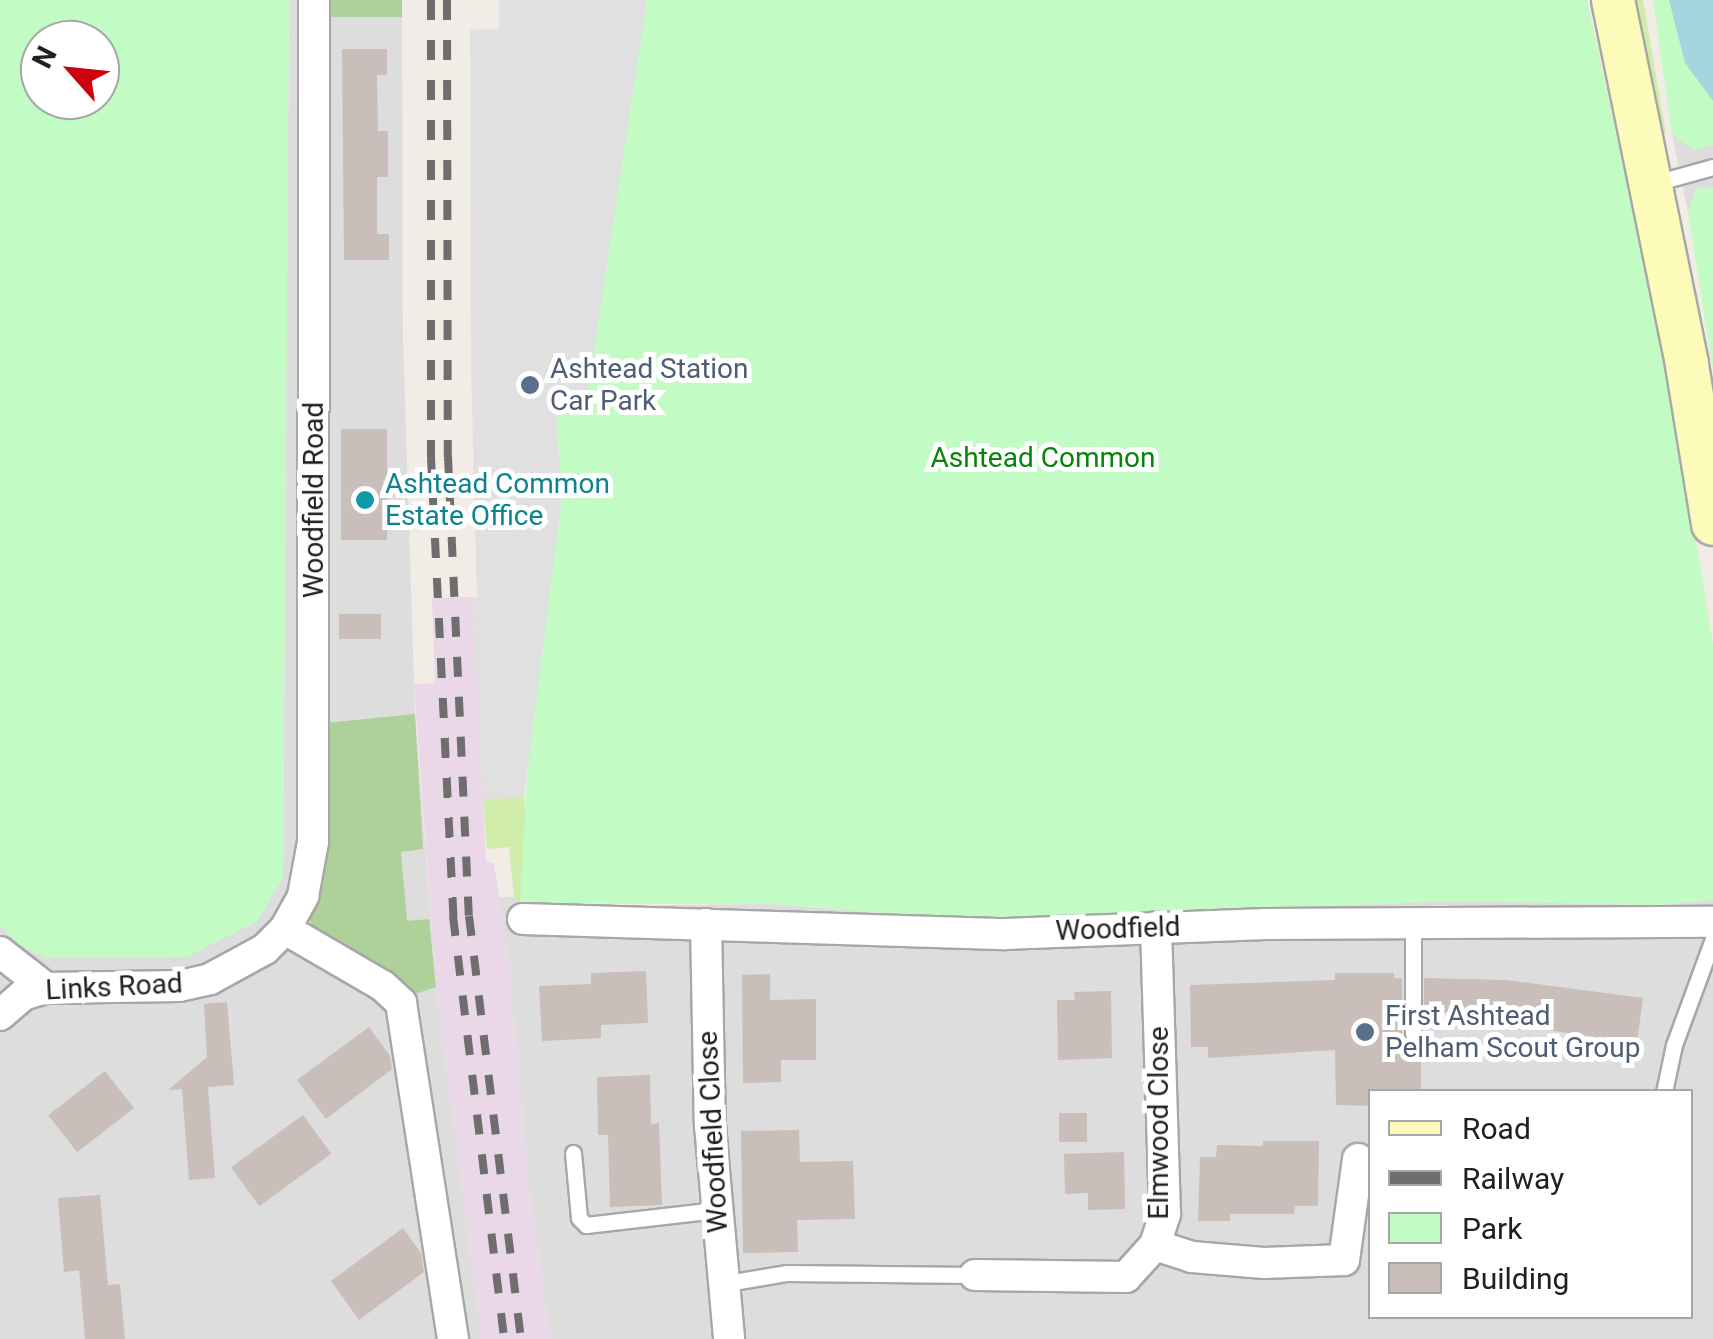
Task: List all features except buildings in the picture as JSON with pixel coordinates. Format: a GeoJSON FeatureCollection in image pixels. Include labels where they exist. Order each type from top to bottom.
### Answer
{"type":"FeatureCollection","features":[{"type":"Feature","properties":{"kind":"street","name":"Woodfield Road"},"geometry":{"type":"LineString","coordinates":[[234,968],[265,949],[286,928],[303,896],[314,842],[314,0]]}},
{"type":"Feature","properties":{"kind":"street"},"geometry":{"type":"LineString","coordinates":[[1613,0],[1652,184],[1713,524]]}},
{"type":"Feature","properties":{"kind":"street","name":"Woodfield"},"geometry":{"type":"LineString","coordinates":[[523,919],[1006,934],[1413,922],[1713,922]]}},
{"type":"Feature","properties":{"kind":"street","name":"Woodfield Close"},"geometry":{"type":"LineString","coordinates":[[706,924],[716,1210],[730,1339]]}},
{"type":"Feature","properties":{"kind":"street","name":"Elmwood Close"},"geometry":{"type":"LineString","coordinates":[[976,1275],[1126,1277],[1155,1245],[1165,1214],[1156,927]]}},
{"type":"Feature","properties":{"kind":"street"},"geometry":{"type":"LineString","coordinates":[[286,928],[383,986],[402,1003],[452,1339]]}},
{"type":"Feature","properties":{"kind":"street"},"geometry":{"type":"LineString","coordinates":[[0,952],[46,988]]}},
{"type":"Feature","properties":{"kind":"street","name":"Links Road"},"geometry":{"type":"LineString","coordinates":[[0,1015],[23,995],[46,988],[180,986],[234,968]]}},
{"type":"Feature","properties":{"kind":"street"},"geometry":{"type":"LineString","coordinates":[[1155,1245],[1192,1257],[1264,1263],[1344,1260],[1358,1159]]}},
{"type":"Feature","properties":{"kind":"lane"},"geometry":{"type":"LineString","coordinates":[[1652,184],[1713,167]]}},
{"type":"Feature","properties":{"kind":"lane"},"geometry":{"type":"LineString","coordinates":[[1413,922],[1413,1033]]}},
{"type":"Feature","properties":{"kind":"lane"},"geometry":{"type":"LineString","coordinates":[[1665,1089],[1674,1045],[1713,939]]}},
{"type":"Feature","properties":{"kind":"lane"},"geometry":{"type":"LineString","coordinates":[[572,1154],[578,1218],[586,1225],[716,1210]]}},
{"type":"Feature","properties":{"kind":"lane"},"geometry":{"type":"LineString","coordinates":[[722,1284],[787,1273],[976,1275]]}},
{"type":"Feature","properties":{"kind":"shaded area"},"geometry":{"type":"Polygon","coordinates":[[[289,0],[402,0],[403,337],[415,714],[436,987],[482,1339],[0,1339],[0,925],[19,945],[124,957],[187,957],[283,879],[289,0]]]}},
{"type":"Feature","properties":{"kind":"shaded area","name":"Ashtead Station Car Park"},"geometry":{"type":"Polygon","coordinates":[[[499,0],[647,0],[586,402],[556,420],[562,496],[524,797],[483,799],[473,597],[477,597],[471,367],[470,30],[499,29],[499,0]]]}},
{"type":"Feature","properties":{"kind":"shaded area"},"geometry":{"type":"Polygon","coordinates":[[[1672,134],[1694,150],[1713,145],[1713,187],[1696,189],[1688,212],[1672,134]]]}},
{"type":"Feature","properties":{"kind":"shaded area"},"geometry":{"type":"Polygon","coordinates":[[[473,597],[486,862],[494,863],[509,965],[527,1174],[550,1339],[482,1339],[436,987],[414,684],[435,683],[432,598],[473,597]]]}},
{"type":"Feature","properties":{"kind":"shaded area"},"geometry":{"type":"Polygon","coordinates":[[[498,897],[514,897],[520,903],[620,906],[772,904],[958,919],[1456,901],[1657,905],[1713,900],[1713,1339],[550,1339],[527,1174],[509,965],[498,897]]]}},
{"type":"Feature","properties":{"kind":"green space"},"geometry":{"type":"Polygon","coordinates":[[[0,0],[289,0],[283,878],[257,921],[187,957],[46,958],[19,945],[0,925],[0,0]]]}},
{"type":"Feature","properties":{"kind":"green space"},"geometry":{"type":"Polygon","coordinates":[[[326,0],[402,0],[402,17],[326,17],[326,0]]]}},
{"type":"Feature","properties":{"kind":"green space","name":"Ashtead Common"},"geometry":{"type":"Polygon","coordinates":[[[647,0],[1587,0],[1669,375],[1713,645],[1713,900],[1657,905],[1456,901],[958,919],[772,904],[520,903],[529,743],[562,496],[556,419],[647,0]]]}},
{"type":"Feature","properties":{"kind":"green space"},"geometry":{"type":"Polygon","coordinates":[[[1631,0],[1643,0],[1666,134],[1658,135],[1631,0]]]}},
{"type":"Feature","properties":{"kind":"green space"},"geometry":{"type":"Polygon","coordinates":[[[1653,0],[1713,0],[1713,145],[1694,150],[1672,134],[1653,0]]]}},
{"type":"Feature","properties":{"kind":"green space"},"geometry":{"type":"Polygon","coordinates":[[[1713,187],[1713,370],[1688,212],[1696,189],[1713,187]]]}},
{"type":"Feature","properties":{"kind":"green space"},"geometry":{"type":"Polygon","coordinates":[[[415,714],[423,849],[401,852],[407,921],[429,919],[436,987],[406,997],[313,933],[307,903],[324,868],[325,723],[415,714]]]}},
{"type":"Feature","properties":{"kind":"green space"},"geometry":{"type":"Polygon","coordinates":[[[524,797],[527,830],[520,903],[514,897],[509,847],[487,849],[483,799],[524,797]]]}},
{"type":"Feature","properties":{"kind":"water"},"geometry":{"type":"Polygon","coordinates":[[[1669,0],[1713,0],[1713,101],[1685,63],[1669,0]]]}},
{"type":"Feature","properties":{"kind":"railway"},"geometry":{"type":"LineString","coordinates":[[431,0],[431,458],[453,916],[504,1339]]}},
{"type":"Feature","properties":{"kind":"railway"},"geometry":{"type":"LineString","coordinates":[[447,0],[448,457],[469,916],[521,1339]]}},
{"type":"Feature","properties":{"kind":"place","name":"Ashtead Station Car Park"},"geometry":{"type":"Point","coordinates":[530,385]}},
{"type":"Feature","properties":{"kind":"place","name":"Ashtead Common Estate Office"},"geometry":{"type":"Point","coordinates":[365,500]}},
{"type":"Feature","properties":{"kind":"place","name":"First Ashtead Pelham Scout Group"},"geometry":{"type":"Point","coordinates":[1365,1032]}}]}
